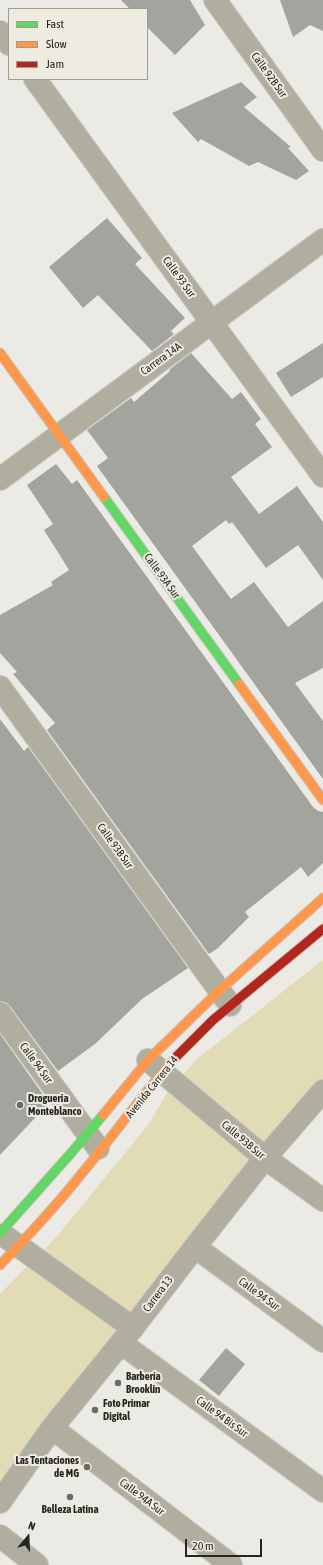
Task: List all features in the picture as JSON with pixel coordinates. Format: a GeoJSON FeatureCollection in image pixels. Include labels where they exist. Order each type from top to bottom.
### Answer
{"type":"FeatureCollection","features":[{"type":"Feature","properties":{"kind":"main road","name":"Calle 93A Sur"},"geometry":{"type":"LineString","coordinates":[[0,353],[323,800]]}},
{"type":"Feature","properties":{"kind":"main road","name":"Avenida Carrera 14"},"geometry":{"type":"LineString","coordinates":[[0,1233],[87,1133],[225,998],[323,898]]}},
{"type":"Feature","properties":{"kind":"main road","name":"Avenida Carrera 14"},"geometry":{"type":"LineString","coordinates":[[0,1265],[64,1196],[100,1151],[155,1066],[190,1042],[225,998],[323,929]]}},
{"type":"Feature","properties":{"kind":"street","name":"Calle 92B Sur"},"geometry":{"type":"LineString","coordinates":[[215,0],[323,150]]}},
{"type":"Feature","properties":{"kind":"street"},"geometry":{"type":"LineString","coordinates":[[0,32],[8,43]]}},
{"type":"Feature","properties":{"kind":"street","name":"Calle 93 Sur"},"geometry":{"type":"LineString","coordinates":[[36,80],[323,476]]}},
{"type":"Feature","properties":{"kind":"street","name":"Carrera 14A"},"geometry":{"type":"LineString","coordinates":[[0,479],[323,240]]}},
{"type":"Feature","properties":{"kind":"street","name":"Calle 93B Sur"},"geometry":{"type":"LineString","coordinates":[[0,687],[225,998]]}},
{"type":"Feature","properties":{"kind":"street","name":"Calle 94 Sur"},"geometry":{"type":"LineString","coordinates":[[0,1014],[100,1151]]}},
{"type":"Feature","properties":{"kind":"street","name":"Calle 93B Sur"},"geometry":{"type":"LineString","coordinates":[[155,1066],[265,1158],[323,1200]]}},
{"type":"Feature","properties":{"kind":"street","name":"Carrera 13"},"geometry":{"type":"LineString","coordinates":[[0,1502],[52,1428],[127,1335],[265,1158],[323,1092]]}},
{"type":"Feature","properties":{"kind":"street","name":"Calle 94 Bis Sur"},"geometry":{"type":"LineString","coordinates":[[0,1233],[323,1491]]}},
{"type":"Feature","properties":{"kind":"street","name":"Calle 94 Sur"},"geometry":{"type":"LineString","coordinates":[[195,1247],[323,1341]]}},
{"type":"Feature","properties":{"kind":"street","name":"Calle 94A Sur"},"geometry":{"type":"LineString","coordinates":[[52,1428],[232,1565]]}},
{"type":"Feature","properties":{"kind":"street"},"geometry":{"type":"LineString","coordinates":[[0,1536],[37,1565]]}},
{"type":"Feature","properties":{"kind":"shaded area"},"geometry":{"type":"Polygon","coordinates":[[[323,960],[323,1087],[0,1489],[0,1294],[58,1235],[148,1125],[169,1090],[197,1059],[323,960]]]}},
{"type":"Feature","properties":{"kind":"building"},"geometry":{"type":"Polygon","coordinates":[[[121,0],[190,0],[205,25],[175,55],[148,28],[148,8],[129,8],[121,0]]]}},
{"type":"Feature","properties":{"kind":"building"},"geometry":{"type":"Polygon","coordinates":[[[280,0],[323,0],[323,31],[310,25],[293,37],[280,0]]]}},
{"type":"Feature","properties":{"kind":"building"},"geometry":{"type":"Polygon","coordinates":[[[241,82],[257,97],[244,107],[291,147],[288,148],[309,171],[296,180],[258,162],[249,166],[201,139],[198,142],[172,113],[241,82]]]}},
{"type":"Feature","properties":{"kind":"building"},"geometry":{"type":"Polygon","coordinates":[[[107,218],[142,258],[135,264],[185,318],[171,331],[174,334],[152,351],[98,295],[83,308],[49,267],[107,218]]]}},
{"type":"Feature","properties":{"kind":"building"},"geometry":{"type":"Polygon","coordinates":[[[323,343],[323,377],[291,397],[276,373],[323,343]]]}},
{"type":"Feature","properties":{"kind":"building"},"geometry":{"type":"Polygon","coordinates":[[[191,353],[232,399],[241,392],[261,419],[255,424],[272,447],[231,477],[259,514],[297,486],[323,522],[323,580],[298,545],[266,568],[232,522],[229,524],[226,520],[192,546],[231,599],[254,582],[288,627],[323,601],[323,668],[295,683],[323,721],[323,779],[97,466],[108,458],[87,430],[131,398],[134,402],[170,371],[169,370],[191,353]]]}},
{"type":"Feature","properties":{"kind":"building"},"geometry":{"type":"Polygon","coordinates":[[[56,464],[72,484],[77,480],[313,807],[318,811],[323,812],[323,863],[308,877],[301,867],[245,912],[249,917],[218,948],[209,954],[47,730],[55,723],[13,674],[17,672],[0,653],[0,615],[53,585],[51,582],[69,570],[44,530],[53,524],[27,485],[56,464]]]}},
{"type":"Feature","properties":{"kind":"building"},"geometry":{"type":"Polygon","coordinates":[[[0,719],[24,751],[28,747],[188,968],[142,999],[95,1044],[58,1071],[10,1006],[5,1002],[0,1001],[0,719]]]}},
{"type":"Feature","properties":{"kind":"building"},"geometry":{"type":"Polygon","coordinates":[[[0,1034],[49,1103],[0,1155],[0,1034]]]}},
{"type":"Feature","properties":{"kind":"building"},"geometry":{"type":"Polygon","coordinates":[[[226,1348],[245,1364],[219,1396],[199,1380],[226,1348]]]}},
{"type":"Feature","properties":{"kind":"traffic: fast"},"geometry":{"type":"LineString","coordinates":[[104,497],[239,684]]}},
{"type":"Feature","properties":{"kind":"traffic: fast"},"geometry":{"type":"LineString","coordinates":[[0,1233],[103,1115]]}},
{"type":"Feature","properties":{"kind":"traffic: slow"},"geometry":{"type":"LineString","coordinates":[[0,353],[104,497]]}},
{"type":"Feature","properties":{"kind":"traffic: slow"},"geometry":{"type":"LineString","coordinates":[[239,684],[323,800]]}},
{"type":"Feature","properties":{"kind":"traffic: slow"},"geometry":{"type":"LineString","coordinates":[[103,1115],[148,1060],[220,990],[323,898]]}},
{"type":"Feature","properties":{"kind":"traffic: slow"},"geometry":{"type":"LineString","coordinates":[[0,1265],[63,1196],[95,1158],[152,1084],[177,1056]]}},
{"type":"Feature","properties":{"kind":"traffic: jam"},"geometry":{"type":"LineString","coordinates":[[177,1056],[213,1020],[323,929]]}},
{"type":"Feature","properties":{"kind":"place","name":"Drogueria Monteblanco"},"geometry":{"type":"Point","coordinates":[20,1105]}},
{"type":"Feature","properties":{"kind":"place","name":"Barbería Brooklin"},"geometry":{"type":"Point","coordinates":[118,1383]}},
{"type":"Feature","properties":{"kind":"place","name":"Foto Primar Digital"},"geometry":{"type":"Point","coordinates":[95,1410]}},
{"type":"Feature","properties":{"kind":"place","name":"Las Tentaciones de MG"},"geometry":{"type":"Point","coordinates":[87,1467]}},
{"type":"Feature","properties":{"kind":"place","name":"Belleza Latina"},"geometry":{"type":"Point","coordinates":[70,1497]}}]}
